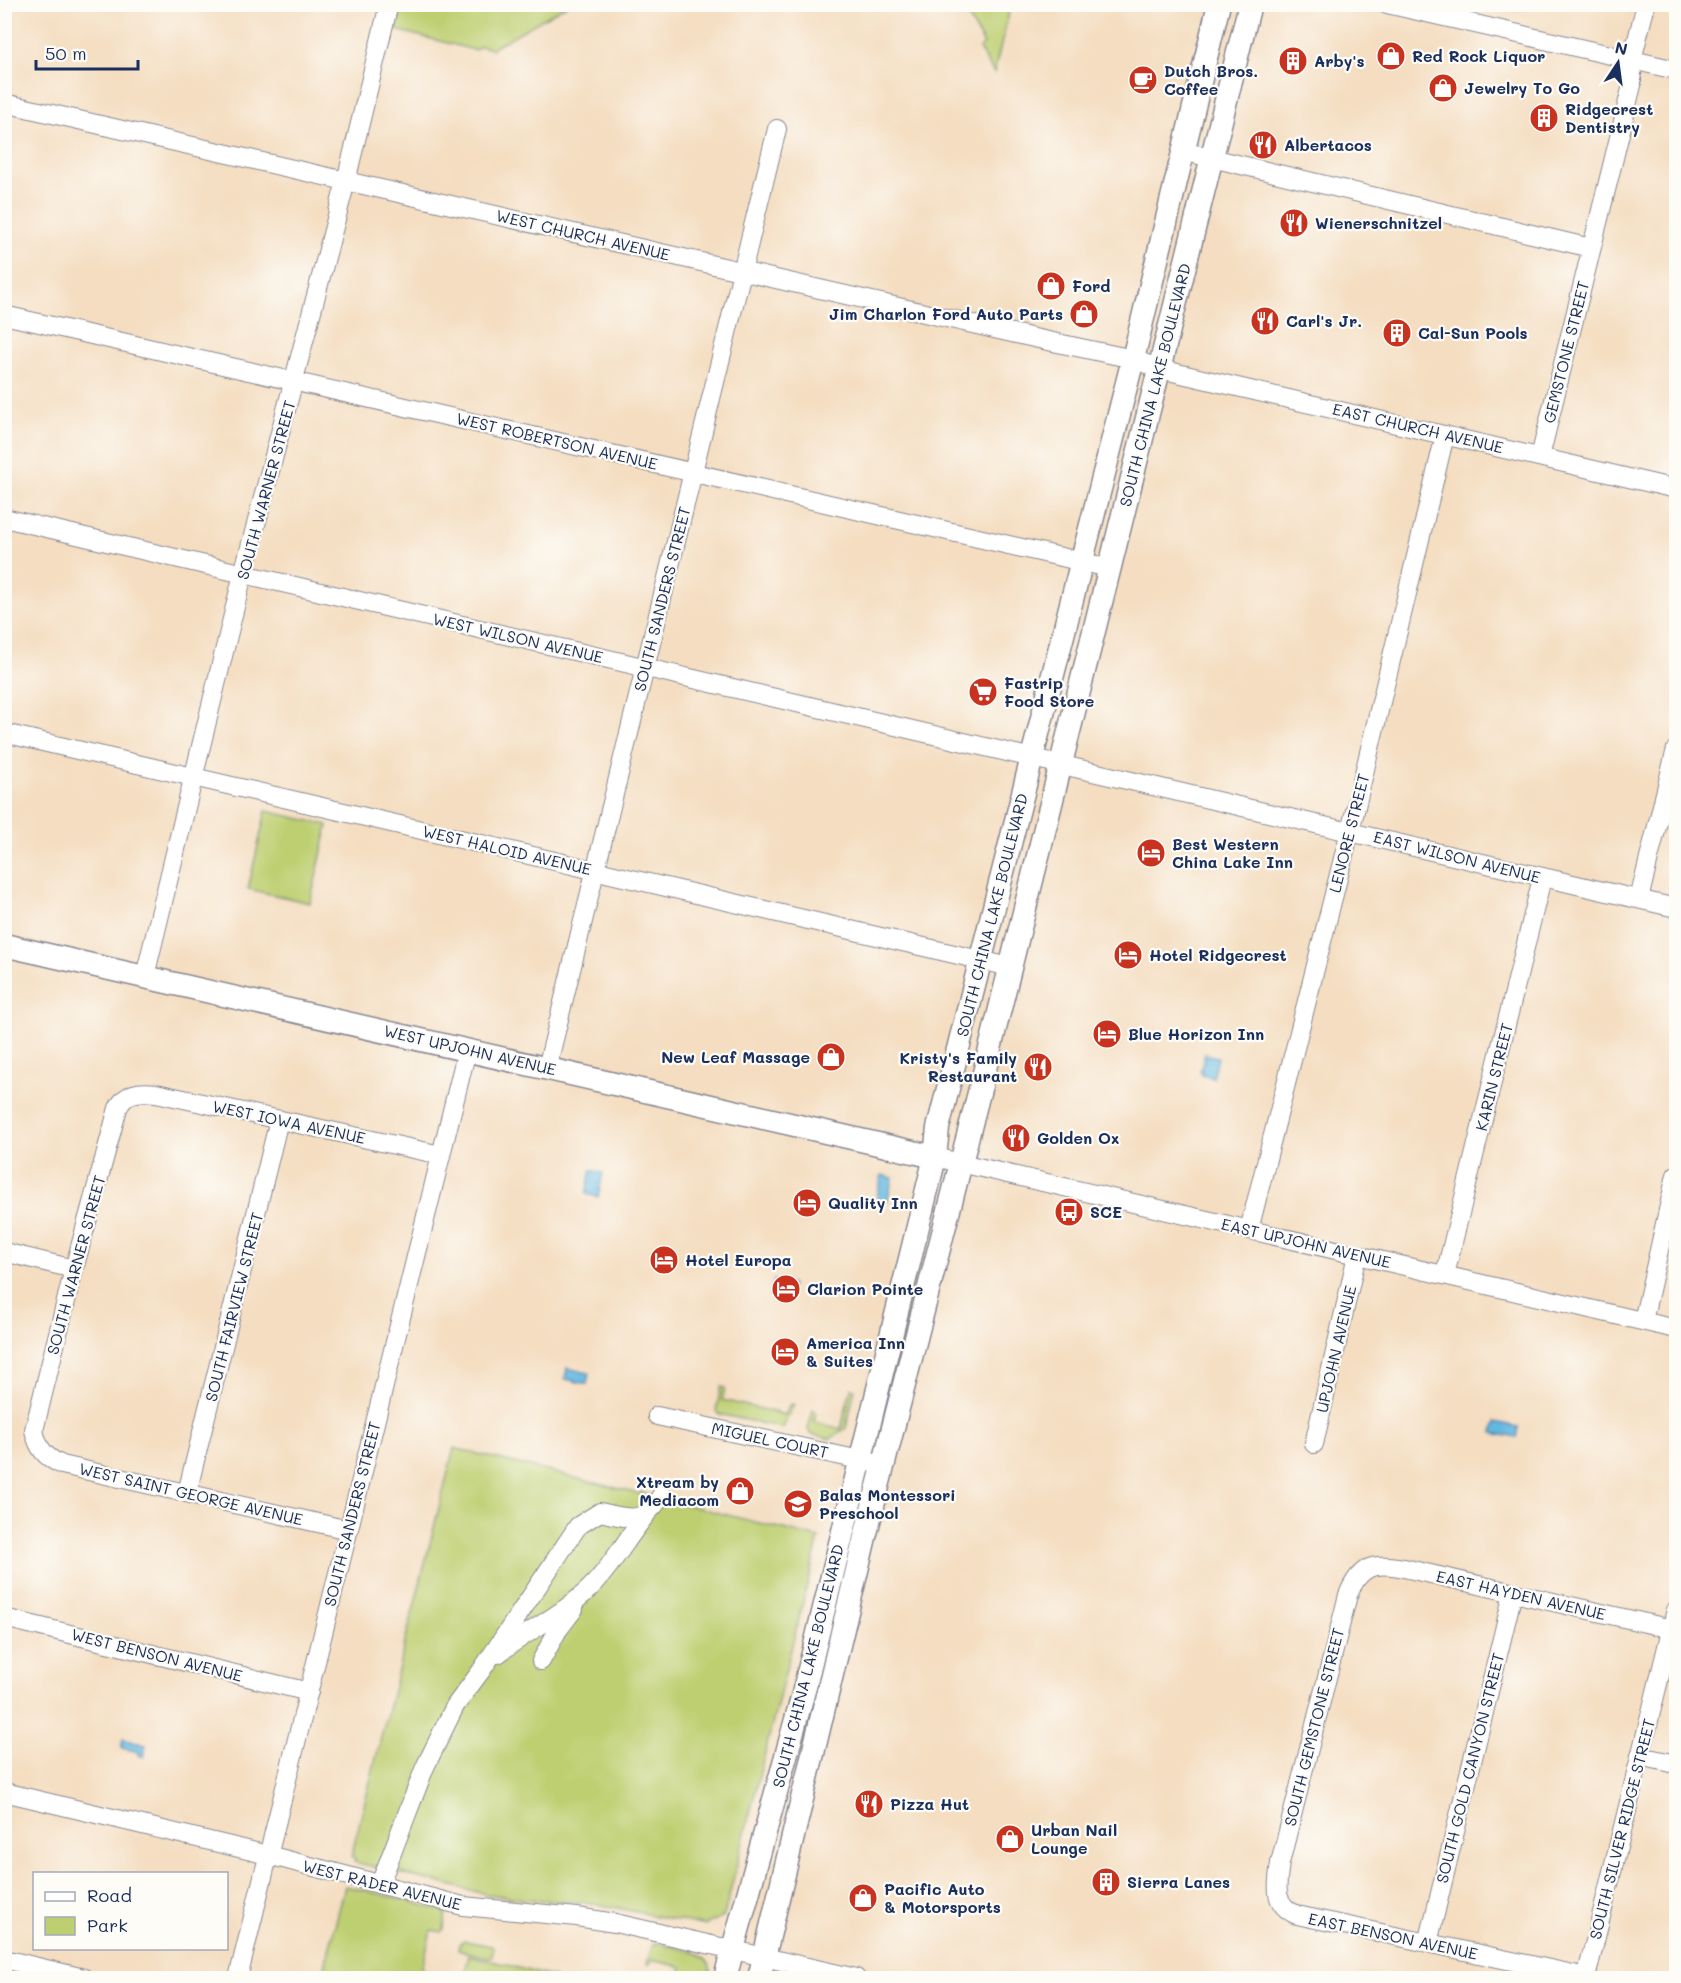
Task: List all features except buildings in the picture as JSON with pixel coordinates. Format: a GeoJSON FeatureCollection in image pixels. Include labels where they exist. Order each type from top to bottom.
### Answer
{"type":"FeatureCollection","features":[{"type":"Feature","properties":{"kind":"main road","name":"SOUTH CHINA LAKE BOULEVARD"},"geometry":{"type":"LineString","coordinates":[[725,1978],[803,1694],[935,1157],[938,1128],[1133,359],[1219,4]]}},
{"type":"Feature","properties":{"kind":"main road","name":"SOUTH CHINA LAKE BOULEVARD"},"geometry":{"type":"LineString","coordinates":[[761,1968],[883,1465],[962,1163],[1250,4]]}},
{"type":"Feature","properties":{"kind":"main road","name":"WEST UPJOHN AVENUE"},"geometry":{"type":"LineString","coordinates":[[4,945],[935,1157]]}},
{"type":"Feature","properties":{"kind":"street","name":"SOUTH WARNER STREET"},"geometry":{"type":"LineString","coordinates":[[145,976],[243,574],[346,181],[389,4]]}},
{"type":"Feature","properties":{"kind":"street"},"geometry":{"type":"LineString","coordinates":[[1387,4],[1465,13],[1632,60],[1677,70]]}},
{"type":"Feature","properties":{"kind":"street"},"geometry":{"type":"LineString","coordinates":[[1182,151],[1592,248],[1633,81],[1632,60],[1646,4]]}},
{"type":"Feature","properties":{"kind":"street","name":"WEST CHURCH AVENUE"},"geometry":{"type":"LineString","coordinates":[[4,103],[741,272],[1133,359],[1160,369]]}},
{"type":"Feature","properties":{"kind":"street","name":"SOUTH SANDERS STREET"},"geometry":{"type":"LineString","coordinates":[[547,1068],[777,129]]}},
{"type":"Feature","properties":{"kind":"street","name":"GEMSTONE STREET"},"geometry":{"type":"LineString","coordinates":[[1540,457],[1592,248]]}},
{"type":"Feature","properties":{"kind":"street","name":"WEST ROBERTSON AVENUE"},"geometry":{"type":"LineString","coordinates":[[4,315],[1109,568]]}},
{"type":"Feature","properties":{"kind":"street","name":"EAST CHURCH AVENUE"},"geometry":{"type":"LineString","coordinates":[[1160,369],[1677,489]]}},
{"type":"Feature","properties":{"kind":"street","name":"LENORE STREET"},"geometry":{"type":"LineString","coordinates":[[1249,1230],[1350,831],[1445,435]]}},
{"type":"Feature","properties":{"kind":"street","name":"WEST WILSON AVENUE"},"geometry":{"type":"LineString","coordinates":[[4,518],[1031,758]]}},
{"type":"Feature","properties":{"kind":"street","name":"WEST HALOID AVENUE"},"geometry":{"type":"LineString","coordinates":[[4,733],[1010,967]]}},
{"type":"Feature","properties":{"kind":"street"},"geometry":{"type":"LineString","coordinates":[[1639,899],[1677,749]]}},
{"type":"Feature","properties":{"kind":"street"},"geometry":{"type":"LineString","coordinates":[[1031,758],[1061,766]]}},
{"type":"Feature","properties":{"kind":"street","name":"EAST WILSON AVENUE"},"geometry":{"type":"LineString","coordinates":[[1061,766],[1677,908]]}},
{"type":"Feature","properties":{"kind":"street","name":"KARIN STREET"},"geometry":{"type":"LineString","coordinates":[[1445,1275],[1542,878]]}},
{"type":"Feature","properties":{"kind":"street","name":"SOUTH SANDERS STREET"},"geometry":{"type":"LineString","coordinates":[[238,1978],[466,1050]]}},
{"type":"Feature","properties":{"kind":"street","name":"SOUTH WARNER STREET"},"geometry":{"type":"LineString","coordinates":[[39,1447],[34,1430],[118,1108],[122,1100],[136,1093]]}},
{"type":"Feature","properties":{"kind":"street","name":"WEST IOWA AVENUE"},"geometry":{"type":"LineString","coordinates":[[136,1093],[156,1093],[441,1155]]}},
{"type":"Feature","properties":{"kind":"street","name":"SOUTH FAIRVIEW STREET"},"geometry":{"type":"LineString","coordinates":[[187,1493],[279,1120]]}},
{"type":"Feature","properties":{"kind":"street","name":"EAST UPJOHN AVENUE"},"geometry":{"type":"LineString","coordinates":[[935,1157],[1677,1329]]}},
{"type":"Feature","properties":{"kind":"street"},"geometry":{"type":"LineString","coordinates":[[1643,1321],[1677,1175]]}},
{"type":"Feature","properties":{"kind":"street"},"geometry":{"type":"LineString","coordinates":[[4,1252],[75,1269]]}},
{"type":"Feature","properties":{"kind":"street","name":"UPJOHN AVENUE"},"geometry":{"type":"LineString","coordinates":[[1314,1444],[1357,1255]]}},
{"type":"Feature","properties":{"kind":"street","name":"MIGUEL COURT"},"geometry":{"type":"LineString","coordinates":[[657,1416],[883,1465]]}},
{"type":"Feature","properties":{"kind":"street","name":"WEST SAINT GEORGE AVENUE"},"geometry":{"type":"LineString","coordinates":[[39,1447],[49,1459],[62,1465],[349,1530]]}},
{"type":"Feature","properties":{"kind":"street"},"geometry":{"type":"LineString","coordinates":[[541,1661],[558,1630],[646,1515],[651,1512],[662,1494]]}},
{"type":"Feature","properties":{"kind":"street"},"geometry":{"type":"LineString","coordinates":[[380,1884],[425,1767],[455,1706],[578,1526],[600,1512],[624,1517],[646,1515]]}},
{"type":"Feature","properties":{"kind":"street","name":"EAST HAYDEN AVENUE"},"geometry":{"type":"LineString","coordinates":[[1370,1567],[1388,1565],[1672,1629]]}},
{"type":"Feature","properties":{"kind":"street","name":"SOUTH GEMSTONE STREET"},"geometry":{"type":"LineString","coordinates":[[1278,1896],[1280,1863],[1348,1595],[1352,1584],[1370,1567]]}},
{"type":"Feature","properties":{"kind":"street"},"geometry":{"type":"LineString","coordinates":[[481,1671],[519,1638],[558,1614],[590,1588]]}},
{"type":"Feature","properties":{"kind":"street","name":"SOUTH GOLD CANYON STREET"},"geometry":{"type":"LineString","coordinates":[[1428,1943],[1513,1593]]}},
{"type":"Feature","properties":{"kind":"street","name":"SOUTH SILVER RIDGE STREET"},"geometry":{"type":"LineString","coordinates":[[1586,1978],[1677,1610]]}},
{"type":"Feature","properties":{"kind":"street","name":"WEST BENSON AVENUE"},"geometry":{"type":"LineString","coordinates":[[4,1618],[309,1692]]}},
{"type":"Feature","properties":{"kind":"street"},"geometry":{"type":"LineString","coordinates":[[1640,1756],[1677,1764]]}},
{"type":"Feature","properties":{"kind":"street","name":"WEST RADER AVENUE"},"geometry":{"type":"LineString","coordinates":[[4,1792],[268,1855],[463,1906],[615,1923],[733,1950],[761,1968],[856,1978]]}},
{"type":"Feature","properties":{"kind":"street","name":"EAST BENSON AVENUE"},"geometry":{"type":"LineString","coordinates":[[1278,1896],[1288,1911],[1297,1915],[1586,1978]]}},
{"type":"Feature","properties":{"kind":"street"},"geometry":{"type":"LineString","coordinates":[[4,1959],[84,1978]]}},
{"type":"Feature","properties":{"kind":"green space"},"geometry":{"type":"Polygon","coordinates":[[[402,4],[567,5],[491,49],[481,46],[474,50],[396,30],[402,4]]]}},
{"type":"Feature","properties":{"kind":"green space"},"geometry":{"type":"Polygon","coordinates":[[[961,5],[1011,5],[994,73],[979,49],[984,44],[961,5]]]}},
{"type":"Feature","properties":{"kind":"green space"},"geometry":{"type":"Polygon","coordinates":[[[266,811],[328,825],[310,903],[248,889],[266,811]]]}},
{"type":"Feature","properties":{"kind":"green space"},"geometry":{"type":"Polygon","coordinates":[[[721,1387],[725,1388],[722,1400],[786,1415],[789,1405],[794,1404],[783,1428],[719,1414],[716,1411],[721,1387]]]}},
{"type":"Feature","properties":{"kind":"green space"},"geometry":{"type":"Polygon","coordinates":[[[851,1388],[855,1389],[846,1428],[830,1439],[810,1434],[808,1429],[813,1410],[816,1412],[814,1422],[841,1429],[851,1388]]]}},
{"type":"Feature","properties":{"kind":"green space"},"geometry":{"type":"Polygon","coordinates":[[[454,1448],[640,1494],[641,1492],[819,1538],[724,1916],[706,1926],[592,1903],[522,1899],[486,1894],[354,1862],[355,1859],[351,1857],[454,1448]]]}},
{"type":"Feature","properties":{"kind":"green space"},"geometry":{"type":"Polygon","coordinates":[[[345,1886],[446,1912],[442,1932],[431,1930],[420,1978],[322,1978],[345,1886]]]}},
{"type":"Feature","properties":{"kind":"green space"},"geometry":{"type":"Polygon","coordinates":[[[465,1941],[491,1946],[494,1948],[491,1958],[458,1950],[459,1944],[465,1941]]]}},
{"type":"Feature","properties":{"kind":"green space"},"geometry":{"type":"Polygon","coordinates":[[[654,1943],[682,1948],[701,1956],[711,1969],[710,1978],[679,1978],[682,1967],[651,1960],[650,1964],[647,1964],[654,1943]]]}},
{"type":"Feature","properties":{"kind":"green space"},"geometry":{"type":"Polygon","coordinates":[[[469,1955],[556,1978],[520,1978],[488,1971],[486,1978],[464,1978],[469,1955]]]}},
{"type":"Feature","properties":{"kind":"water"},"geometry":{"type":"Polygon","coordinates":[[[1205,1054],[1218,1057],[1213,1078],[1202,1075],[1203,1072],[1200,1071],[1205,1054]]]}},
{"type":"Feature","properties":{"kind":"water"},"geometry":{"type":"Polygon","coordinates":[[[591,1170],[603,1173],[598,1197],[586,1194],[591,1170]]]}},
{"type":"Feature","properties":{"kind":"water"},"geometry":{"type":"Polygon","coordinates":[[[882,1175],[893,1178],[887,1202],[876,1200],[882,1175]]]}},
{"type":"Feature","properties":{"kind":"water"},"geometry":{"type":"Polygon","coordinates":[[[774,1280],[792,1284],[789,1296],[771,1292],[774,1280]]]}},
{"type":"Feature","properties":{"kind":"water"},"geometry":{"type":"Polygon","coordinates":[[[567,1368],[589,1373],[587,1384],[565,1379],[567,1368]]]}},
{"type":"Feature","properties":{"kind":"water"},"geometry":{"type":"Polygon","coordinates":[[[1496,1422],[1519,1427],[1517,1438],[1493,1433],[1496,1422]]]}},
{"type":"Feature","properties":{"kind":"water"},"geometry":{"type":"Polygon","coordinates":[[[123,1739],[146,1745],[143,1757],[138,1755],[139,1752],[121,1748],[123,1739]]]}},
{"type":"Feature","properties":{"kind":"place","name":"Red Rock Liquor"},"geometry":{"type":"Point","coordinates":[1391,56]}},
{"type":"Feature","properties":{"kind":"place","name":"Arby's"},"geometry":{"type":"Point","coordinates":[1293,61]}},
{"type":"Feature","properties":{"kind":"place","name":"Dutch Bros. Coffee"},"geometry":{"type":"Point","coordinates":[1143,80]}},
{"type":"Feature","properties":{"kind":"place","name":"Jewelry To Go"},"geometry":{"type":"Point","coordinates":[1443,88]}},
{"type":"Feature","properties":{"kind":"place","name":"Ridgecrest Dentistry"},"geometry":{"type":"Point","coordinates":[1544,118]}},
{"type":"Feature","properties":{"kind":"place","name":"Albertacos"},"geometry":{"type":"Point","coordinates":[1263,145]}},
{"type":"Feature","properties":{"kind":"place","name":"Wienerschnitzel"},"geometry":{"type":"Point","coordinates":[1294,223]}},
{"type":"Feature","properties":{"kind":"place","name":"Ford"},"geometry":{"type":"Point","coordinates":[1051,286]}},
{"type":"Feature","properties":{"kind":"place","name":"Jim Charlon Ford Auto Parts"},"geometry":{"type":"Point","coordinates":[1084,314]}},
{"type":"Feature","properties":{"kind":"place","name":"Carl's Jr."},"geometry":{"type":"Point","coordinates":[1265,321]}},
{"type":"Feature","properties":{"kind":"place","name":"Cal-Sun Pools"},"geometry":{"type":"Point","coordinates":[1397,333]}},
{"type":"Feature","properties":{"kind":"place","name":"Fastrip Food Store"},"geometry":{"type":"Point","coordinates":[983,692]}},
{"type":"Feature","properties":{"kind":"place","name":"Best Western China Lake Inn"},"geometry":{"type":"Point","coordinates":[1151,853]}},
{"type":"Feature","properties":{"kind":"place","name":"Hotel Ridgecrest"},"geometry":{"type":"Point","coordinates":[1128,955]}},
{"type":"Feature","properties":{"kind":"place","name":"Blue Horizon Inn"},"geometry":{"type":"Point","coordinates":[1107,1034]}},
{"type":"Feature","properties":{"kind":"place","name":"New Leaf Massage"},"geometry":{"type":"Point","coordinates":[831,1057]}},
{"type":"Feature","properties":{"kind":"place","name":"Kristy's Family Restaurant"},"geometry":{"type":"Point","coordinates":[1038,1067]}},
{"type":"Feature","properties":{"kind":"place","name":"Golden Ox"},"geometry":{"type":"Point","coordinates":[1016,1138]}},
{"type":"Feature","properties":{"kind":"place","name":"Quality Inn"},"geometry":{"type":"Point","coordinates":[807,1203]}},
{"type":"Feature","properties":{"kind":"place","name":"SCE"},"geometry":{"type":"Point","coordinates":[1069,1212]}},
{"type":"Feature","properties":{"kind":"place","name":"Hotel Europa"},"geometry":{"type":"Point","coordinates":[664,1260]}},
{"type":"Feature","properties":{"kind":"place","name":"Clarion Pointe"},"geometry":{"type":"Point","coordinates":[786,1289]}},
{"type":"Feature","properties":{"kind":"place","name":"America Inn & Suites"},"geometry":{"type":"Point","coordinates":[785,1352]}},
{"type":"Feature","properties":{"kind":"place","name":"Xtream by Mediacom"},"geometry":{"type":"Point","coordinates":[740,1491]}},
{"type":"Feature","properties":{"kind":"place","name":"Balas Montessori Preschool"},"geometry":{"type":"Point","coordinates":[798,1504]}},
{"type":"Feature","properties":{"kind":"place","name":"Pizza Hut"},"geometry":{"type":"Point","coordinates":[869,1804]}},
{"type":"Feature","properties":{"kind":"place","name":"Urban Nail Lounge"},"geometry":{"type":"Point","coordinates":[1010,1839]}},
{"type":"Feature","properties":{"kind":"place","name":"Sierra Lanes"},"geometry":{"type":"Point","coordinates":[1106,1882]}},
{"type":"Feature","properties":{"kind":"place","name":"Pacific Auto & Motorsports"},"geometry":{"type":"Point","coordinates":[863,1898]}}]}
